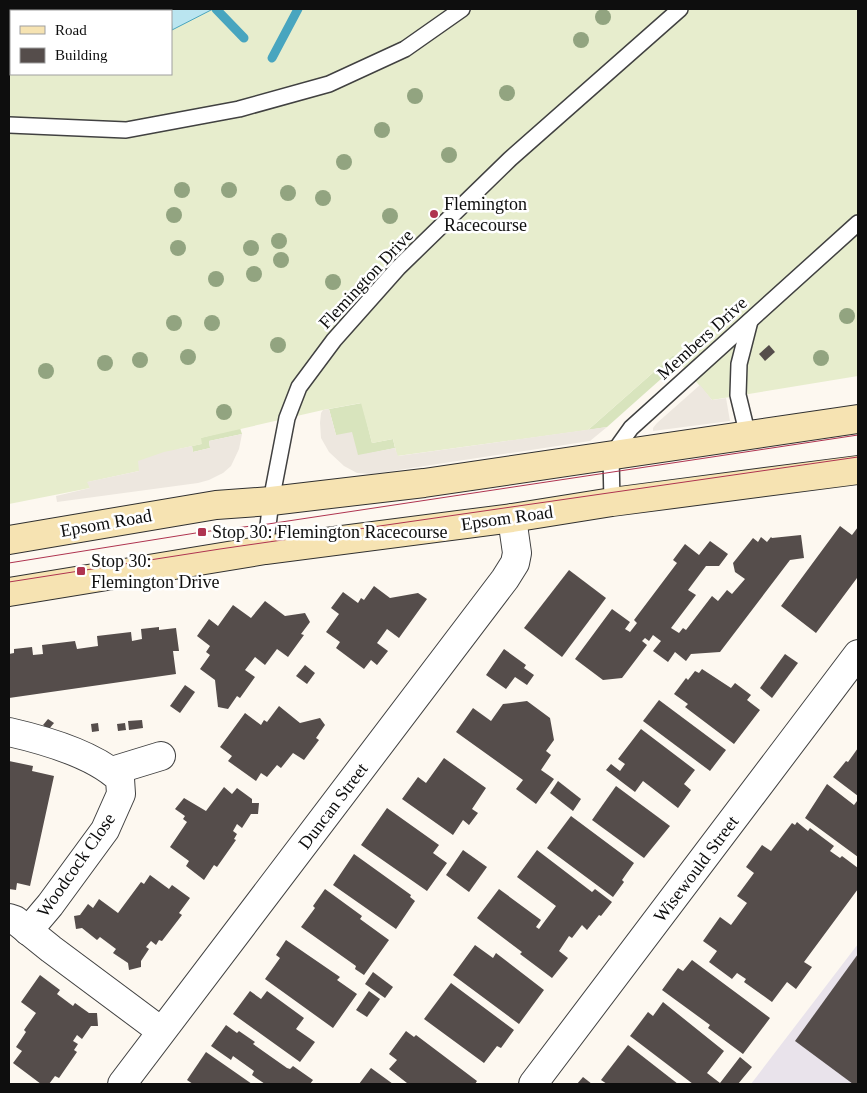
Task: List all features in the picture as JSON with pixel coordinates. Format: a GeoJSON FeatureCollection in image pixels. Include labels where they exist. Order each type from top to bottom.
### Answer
{"type":"FeatureCollection","features":[{"type":"Feature","properties":{"kind":"main road","name":"Epsom Road"},"geometry":{"type":"LineString","coordinates":[[9,540],[216,504],[271,501],[424,483],[858,419]]}},
{"type":"Feature","properties":{"kind":"main road","name":"Epsom Road"},"geometry":{"type":"LineString","coordinates":[[9,592],[265,550],[858,470]]}},
{"type":"Feature","properties":{"kind":"street","name":"Duncan Street"},"geometry":{"type":"LineString","coordinates":[[122,1084],[505,579],[515,563],[517,553],[512,518]]}},
{"type":"Feature","properties":{"kind":"street","name":"Wisewould Street"},"geometry":{"type":"LineString","coordinates":[[533,1084],[858,654]]}},
{"type":"Feature","properties":{"kind":"street"},"geometry":{"type":"LineString","coordinates":[[9,732],[45,741],[112,771],[161,756]]}},
{"type":"Feature","properties":{"kind":"street","name":"Woodcock Close"},"geometry":{"type":"LineString","coordinates":[[112,771],[120,779],[121,794],[105,830],[50,904],[18,924],[161,1031]]}},
{"type":"Feature","properties":{"kind":"lane"},"geometry":{"type":"LineString","coordinates":[[9,125],[126,130],[239,109],[329,84],[405,49],[462,9]]}},
{"type":"Feature","properties":{"kind":"lane","name":"Flemington Drive"},"geometry":{"type":"LineString","coordinates":[[265,550],[271,501],[287,418],[299,387],[334,340],[398,268],[510,159],[680,9]]}},
{"type":"Feature","properties":{"kind":"lane","name":"Members Drive"},"geometry":{"type":"LineString","coordinates":[[611,456],[631,428],[858,223]]}},
{"type":"Feature","properties":{"kind":"lane"},"geometry":{"type":"LineString","coordinates":[[748,436],[738,395],[739,364],[750,321]]}},
{"type":"Feature","properties":{"kind":"lane"},"geometry":{"type":"LineString","coordinates":[[611,456],[612,502]]}},
{"type":"Feature","properties":{"kind":"shaded area"},"geometry":{"type":"Polygon","coordinates":[[[700,385],[712,400],[726,398],[730,421],[653,431],[657,423],[700,385]]]}},
{"type":"Feature","properties":{"kind":"shaded area"},"geometry":{"type":"Polygon","coordinates":[[[329,409],[336,435],[352,432],[358,455],[395,448],[398,456],[607,427],[590,441],[372,474],[357,473],[344,466],[329,452],[321,438],[320,423],[321,413],[323,410],[329,409]]]}},
{"type":"Feature","properties":{"kind":"shaded area"},"geometry":{"type":"Polygon","coordinates":[[[242,434],[239,449],[231,466],[223,473],[209,480],[57,502],[56,496],[90,488],[87,482],[139,471],[138,461],[164,452],[192,446],[193,452],[210,448],[209,441],[242,434]]]}},
{"type":"Feature","properties":{"kind":"shaded area"},"geometry":{"type":"Polygon","coordinates":[[[858,944],[858,1084],[751,1084],[858,944]]]}},
{"type":"Feature","properties":{"kind":"green space","name":"Flemington Racecourse"},"geometry":{"type":"Polygon","coordinates":[[[9,9],[858,9],[858,376],[712,400],[673,355],[588,430],[397,456],[393,439],[372,443],[361,403],[201,438],[202,444],[179,449],[139,471],[88,482],[90,488],[9,504],[9,9]]]}},
{"type":"Feature","properties":{"kind":"green space"},"geometry":{"type":"Polygon","coordinates":[[[673,355],[680,362],[607,427],[588,430],[673,355]]]}},
{"type":"Feature","properties":{"kind":"green space"},"geometry":{"type":"Polygon","coordinates":[[[362,403],[372,443],[393,439],[395,448],[357,456],[336,435],[329,409],[362,403]]]}},
{"type":"Feature","properties":{"kind":"green space"},"geometry":{"type":"Polygon","coordinates":[[[240,428],[242,434],[209,441],[210,448],[193,452],[192,446],[201,444],[200,438],[240,428]]]}},
{"type":"Feature","properties":{"kind":"water"},"geometry":{"type":"Polygon","coordinates":[[[86,9],[213,9],[172,30],[172,10],[86,9]]]}},
{"type":"Feature","properties":{"kind":"building"},"geometry":{"type":"Polygon","coordinates":[[[769,345],[775,352],[765,361],[759,354],[769,345]]]}},
{"type":"Feature","properties":{"kind":"building"},"geometry":{"type":"Polygon","coordinates":[[[840,526],[852,535],[858,527],[858,579],[816,633],[781,606],[840,526]]]}},
{"type":"Feature","properties":{"kind":"building"},"geometry":{"type":"Polygon","coordinates":[[[801,535],[804,558],[790,560],[720,652],[691,654],[686,661],[675,652],[668,662],[653,651],[661,641],[653,635],[649,641],[645,638],[642,641],[647,645],[622,678],[603,680],[575,659],[612,609],[630,622],[625,629],[630,632],[637,623],[634,620],[677,563],[673,560],[685,544],[699,555],[710,541],[728,554],[719,566],[706,566],[688,590],[696,595],[671,628],[679,633],[683,628],[686,630],[712,596],[718,601],[727,590],[732,594],[745,579],[735,572],[733,563],[753,538],[758,542],[761,537],[767,542],[771,537],[801,535]]]}},
{"type":"Feature","properties":{"kind":"building"},"geometry":{"type":"Polygon","coordinates":[[[569,570],[606,598],[562,657],[524,628],[569,570]]]}},
{"type":"Feature","properties":{"kind":"building"},"geometry":{"type":"Polygon","coordinates":[[[374,586],[390,598],[418,593],[427,599],[399,638],[387,629],[377,643],[388,651],[377,665],[371,660],[364,669],[336,648],[340,642],[326,632],[339,614],[331,608],[343,592],[358,603],[361,598],[364,600],[374,586]]]}},
{"type":"Feature","properties":{"kind":"building"},"geometry":{"type":"Polygon","coordinates":[[[265,601],[285,616],[305,613],[310,622],[301,634],[304,635],[288,657],[277,649],[265,665],[255,657],[245,670],[255,677],[240,698],[237,696],[228,709],[218,707],[215,680],[200,669],[210,655],[206,652],[210,646],[197,636],[209,619],[218,626],[233,605],[251,618],[265,601]]]}},
{"type":"Feature","properties":{"kind":"building"},"geometry":{"type":"Polygon","coordinates":[[[159,627],[159,630],[176,628],[179,651],[173,651],[176,674],[9,698],[9,654],[14,653],[14,649],[32,647],[33,655],[43,654],[42,645],[75,641],[77,649],[98,646],[97,636],[131,632],[132,641],[142,639],[141,629],[159,627]]]}},
{"type":"Feature","properties":{"kind":"building"},"geometry":{"type":"Polygon","coordinates":[[[504,649],[526,665],[524,668],[534,675],[527,685],[515,677],[506,689],[486,675],[504,649]]]}},
{"type":"Feature","properties":{"kind":"building"},"geometry":{"type":"Polygon","coordinates":[[[785,654],[798,663],[772,698],[760,688],[785,654]]]}},
{"type":"Feature","properties":{"kind":"building"},"geometry":{"type":"Polygon","coordinates":[[[305,665],[315,673],[307,684],[296,676],[305,665]]]}},
{"type":"Feature","properties":{"kind":"building"},"geometry":{"type":"Polygon","coordinates":[[[702,669],[731,688],[735,683],[751,695],[747,700],[760,710],[734,744],[685,707],[688,704],[674,694],[686,678],[688,680],[695,671],[699,673],[702,669]]]}},
{"type":"Feature","properties":{"kind":"building"},"geometry":{"type":"Polygon","coordinates":[[[185,685],[195,692],[180,713],[170,706],[185,685]]]}},
{"type":"Feature","properties":{"kind":"building"},"geometry":{"type":"Polygon","coordinates":[[[659,700],[726,750],[710,771],[643,721],[659,700]]]}},
{"type":"Feature","properties":{"kind":"building"},"geometry":{"type":"Polygon","coordinates":[[[527,701],[550,718],[554,740],[546,751],[551,755],[541,770],[554,779],[536,804],[516,789],[523,780],[456,732],[473,708],[491,721],[503,704],[527,701]]]}},
{"type":"Feature","properties":{"kind":"building"},"geometry":{"type":"Polygon","coordinates":[[[279,706],[300,723],[320,718],[325,725],[316,738],[319,740],[304,760],[293,753],[281,768],[277,765],[267,777],[261,773],[256,781],[228,761],[232,756],[220,747],[245,713],[261,725],[264,720],[267,722],[279,706]]]}},
{"type":"Feature","properties":{"kind":"building"},"geometry":{"type":"Polygon","coordinates":[[[48,719],[54,723],[49,729],[43,725],[48,719]]]}},
{"type":"Feature","properties":{"kind":"building"},"geometry":{"type":"Polygon","coordinates":[[[142,720],[143,728],[129,730],[128,721],[142,720]]]}},
{"type":"Feature","properties":{"kind":"building"},"geometry":{"type":"Polygon","coordinates":[[[98,723],[99,731],[92,732],[91,724],[98,723]]]}},
{"type":"Feature","properties":{"kind":"building"},"geometry":{"type":"Polygon","coordinates":[[[125,723],[126,730],[118,731],[117,724],[125,723]]]}},
{"type":"Feature","properties":{"kind":"building"},"geometry":{"type":"Polygon","coordinates":[[[641,729],[695,770],[684,784],[691,790],[678,808],[643,781],[635,792],[606,770],[611,764],[620,771],[625,764],[618,759],[641,729]]]}},
{"type":"Feature","properties":{"kind":"building"},"geometry":{"type":"Polygon","coordinates":[[[858,748],[858,796],[833,777],[846,761],[848,762],[858,748]]]}},
{"type":"Feature","properties":{"kind":"building"},"geometry":{"type":"Polygon","coordinates":[[[444,758],[486,788],[472,809],[478,813],[469,825],[463,820],[453,835],[402,799],[418,777],[426,783],[444,758]]]}},
{"type":"Feature","properties":{"kind":"building"},"geometry":{"type":"Polygon","coordinates":[[[9,761],[33,766],[32,771],[54,776],[30,886],[17,883],[16,890],[9,889],[9,761]]]}},
{"type":"Feature","properties":{"kind":"building"},"geometry":{"type":"Polygon","coordinates":[[[558,781],[581,799],[573,811],[550,793],[558,781]]]}},
{"type":"Feature","properties":{"kind":"building"},"geometry":{"type":"Polygon","coordinates":[[[827,784],[854,805],[858,802],[858,857],[805,818],[827,784]]]}},
{"type":"Feature","properties":{"kind":"building"},"geometry":{"type":"Polygon","coordinates":[[[616,786],[670,826],[644,858],[592,820],[616,786]]]}},
{"type":"Feature","properties":{"kind":"building"},"geometry":{"type":"Polygon","coordinates":[[[224,787],[232,794],[237,788],[252,799],[252,803],[259,803],[258,814],[251,814],[242,828],[237,824],[233,831],[237,834],[234,839],[236,840],[217,867],[214,865],[204,880],[186,866],[189,861],[170,847],[187,822],[183,819],[185,816],[175,809],[184,798],[206,811],[224,787]]]}},
{"type":"Feature","properties":{"kind":"building"},"geometry":{"type":"Polygon","coordinates":[[[387,808],[439,845],[433,853],[447,863],[427,891],[361,845],[387,808]]]}},
{"type":"Feature","properties":{"kind":"building"},"geometry":{"type":"Polygon","coordinates":[[[571,816],[634,863],[613,897],[547,848],[571,816]]]}},
{"type":"Feature","properties":{"kind":"building"},"geometry":{"type":"Polygon","coordinates":[[[797,822],[808,831],[810,828],[834,846],[830,851],[840,858],[842,856],[858,868],[858,889],[804,962],[812,967],[796,989],[787,982],[772,1002],[744,982],[746,979],[737,973],[732,979],[709,962],[717,951],[703,941],[720,917],[731,925],[747,903],[737,896],[754,873],[746,867],[762,845],[771,851],[792,823],[795,825],[797,822]]]}},
{"type":"Feature","properties":{"kind":"building"},"geometry":{"type":"Polygon","coordinates":[[[463,850],[487,867],[469,892],[446,875],[463,850]]]}},
{"type":"Feature","properties":{"kind":"building"},"geometry":{"type":"Polygon","coordinates":[[[537,850],[592,892],[595,889],[612,902],[587,930],[582,925],[572,938],[569,936],[559,951],[568,958],[552,978],[520,954],[522,952],[477,918],[499,889],[541,920],[536,927],[539,929],[556,906],[517,877],[537,850]]]}},
{"type":"Feature","properties":{"kind":"building"},"geometry":{"type":"Polygon","coordinates":[[[354,854],[411,895],[410,897],[415,901],[396,929],[333,885],[354,854]]]}},
{"type":"Feature","properties":{"kind":"building"},"geometry":{"type":"Polygon","coordinates":[[[150,875],[169,889],[172,885],[190,898],[179,913],[182,915],[162,941],[159,940],[156,945],[151,941],[146,947],[149,949],[141,961],[141,967],[129,970],[128,963],[113,953],[116,949],[100,937],[97,940],[82,928],[76,929],[74,916],[80,915],[88,904],[93,908],[99,899],[118,913],[141,882],[144,884],[150,875]]]}},
{"type":"Feature","properties":{"kind":"building"},"geometry":{"type":"Polygon","coordinates":[[[325,889],[362,916],[360,919],[389,940],[364,975],[355,969],[356,966],[301,927],[315,908],[313,906],[325,889]]]}},
{"type":"Feature","properties":{"kind":"building"},"geometry":{"type":"Polygon","coordinates":[[[286,940],[340,977],[337,980],[357,994],[333,1028],[265,979],[280,958],[276,955],[286,940]]]}},
{"type":"Feature","properties":{"kind":"building"},"geometry":{"type":"Polygon","coordinates":[[[475,945],[493,958],[496,953],[544,990],[519,1024],[453,975],[475,945]]]}},
{"type":"Feature","properties":{"kind":"building"},"geometry":{"type":"Polygon","coordinates":[[[858,954],[858,1084],[853,1084],[795,1041],[858,954]]]}},
{"type":"Feature","properties":{"kind":"building"},"geometry":{"type":"Polygon","coordinates":[[[692,960],[770,1018],[743,1054],[708,1028],[710,1025],[662,990],[678,968],[683,971],[692,960]]]}},
{"type":"Feature","properties":{"kind":"building"},"geometry":{"type":"Polygon","coordinates":[[[373,972],[393,987],[385,998],[365,984],[373,972]]]}},
{"type":"Feature","properties":{"kind":"building"},"geometry":{"type":"Polygon","coordinates":[[[40,975],[60,990],[57,994],[73,1006],[75,1003],[89,1013],[97,1013],[98,1026],[91,1026],[82,1039],[77,1035],[73,1041],[78,1044],[74,1050],[77,1052],[59,1078],[55,1076],[49,1084],[41,1084],[13,1063],[22,1051],[16,1047],[26,1032],[24,1030],[36,1013],[21,1002],[40,975]]]}},
{"type":"Feature","properties":{"kind":"building"},"geometry":{"type":"Polygon","coordinates":[[[451,983],[514,1030],[501,1048],[497,1046],[484,1063],[424,1019],[451,983]]]}},
{"type":"Feature","properties":{"kind":"building"},"geometry":{"type":"Polygon","coordinates":[[[250,991],[261,999],[267,991],[304,1018],[296,1029],[315,1042],[300,1062],[233,1014],[250,991]]]}},
{"type":"Feature","properties":{"kind":"building"},"geometry":{"type":"Polygon","coordinates":[[[369,991],[380,999],[367,1017],[356,1010],[369,991]]]}},
{"type":"Feature","properties":{"kind":"building"},"geometry":{"type":"Polygon","coordinates":[[[663,1002],[724,1051],[707,1073],[720,1083],[740,1057],[752,1067],[738,1084],[693,1084],[630,1036],[648,1012],[653,1016],[663,1002]]]}},
{"type":"Feature","properties":{"kind":"building"},"geometry":{"type":"Polygon","coordinates":[[[226,1025],[255,1042],[253,1044],[287,1068],[290,1069],[293,1066],[313,1080],[310,1084],[265,1084],[252,1075],[254,1071],[233,1056],[231,1060],[211,1046],[226,1025]]]}},
{"type":"Feature","properties":{"kind":"building"},"geometry":{"type":"Polygon","coordinates":[[[406,1031],[414,1037],[416,1035],[477,1081],[475,1084],[406,1084],[389,1069],[397,1060],[389,1054],[406,1031]]]}},
{"type":"Feature","properties":{"kind":"building"},"geometry":{"type":"Polygon","coordinates":[[[628,1045],[678,1084],[607,1084],[601,1080],[628,1045]]]}},
{"type":"Feature","properties":{"kind":"building"},"geometry":{"type":"Polygon","coordinates":[[[206,1052],[252,1084],[193,1084],[187,1080],[206,1052]]]}},
{"type":"Feature","properties":{"kind":"building"},"geometry":{"type":"Polygon","coordinates":[[[371,1068],[393,1084],[359,1084],[371,1068]]]}},
{"type":"Feature","properties":{"kind":"building"},"geometry":{"type":"Polygon","coordinates":[[[583,1077],[592,1084],[577,1084],[583,1077]]]}},
{"type":"Feature","properties":{"kind":"waterway"},"geometry":{"type":"LineString","coordinates":[[216,9],[244,38]]}},
{"type":"Feature","properties":{"kind":"waterway"},"geometry":{"type":"LineString","coordinates":[[272,58],[298,9]]}},
{"type":"Feature","properties":{"kind":"tram line"},"geometry":{"type":"LineString","coordinates":[[9,563],[202,532],[268,524],[858,435]]}},
{"type":"Feature","properties":{"kind":"tram line"},"geometry":{"type":"LineString","coordinates":[[9,582],[220,549],[858,457]]}},
{"type":"Feature","properties":{"kind":"place","name":"Flemington Racecourse"},"geometry":{"type":"Point","coordinates":[434,214]}},
{"type":"Feature","properties":{"kind":"place","name":"Stop 30: Flemington Racecourse"},"geometry":{"type":"Point","coordinates":[202,532]}},
{"type":"Feature","properties":{"kind":"place","name":"Stop 30: Flemington Drive"},"geometry":{"type":"Point","coordinates":[81,571]}}]}
